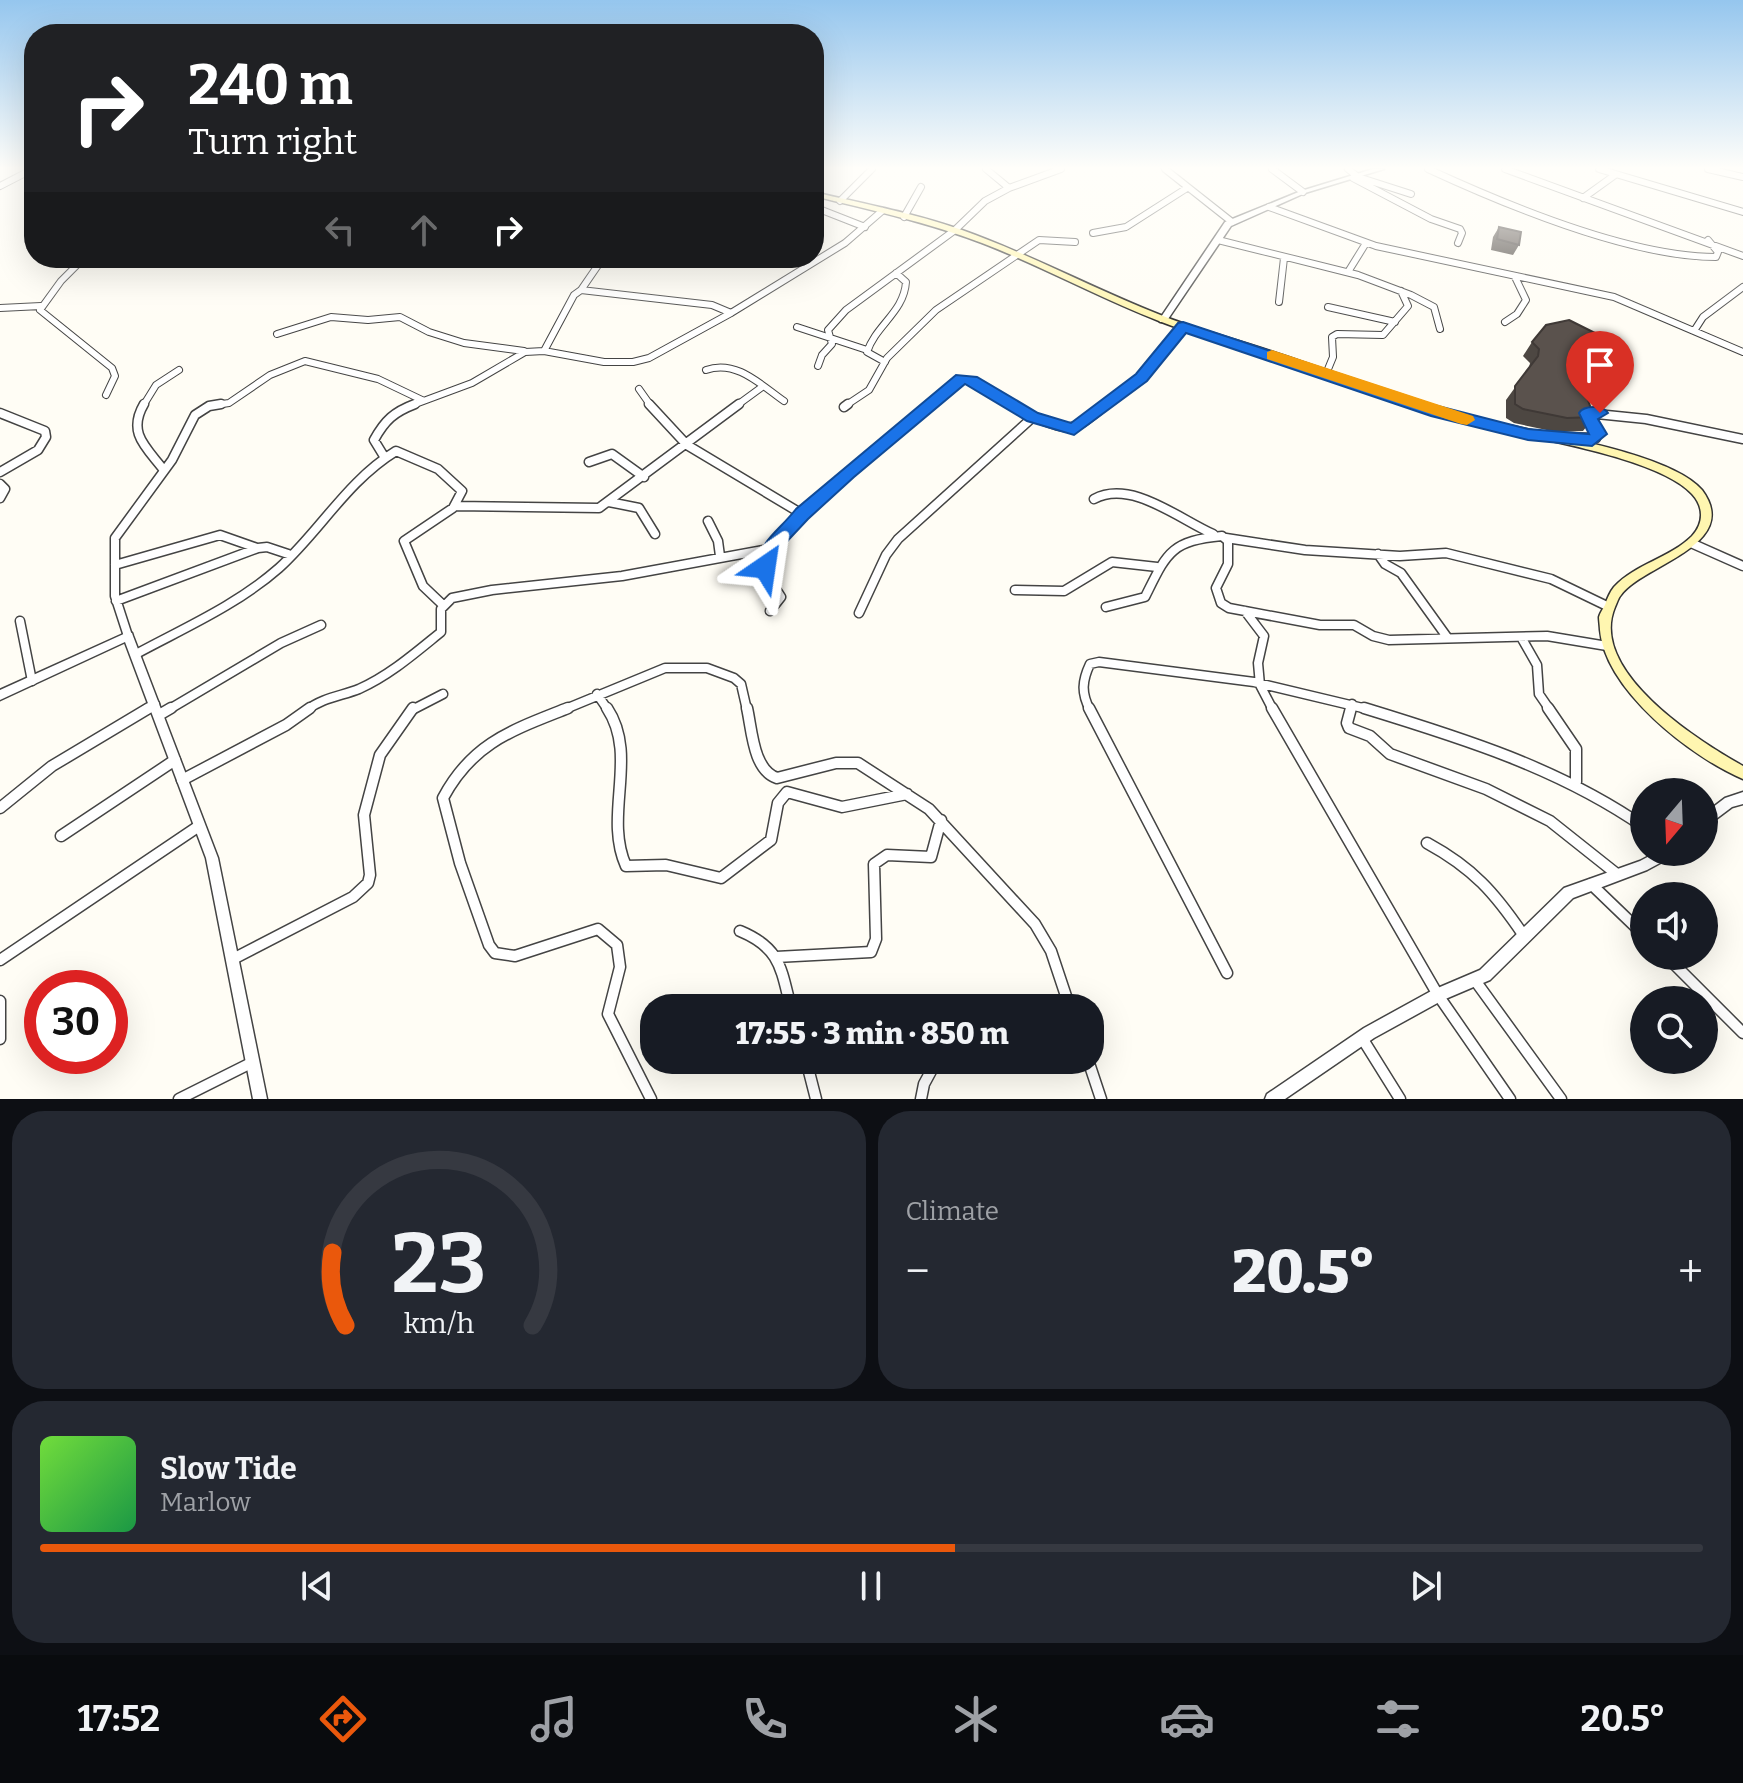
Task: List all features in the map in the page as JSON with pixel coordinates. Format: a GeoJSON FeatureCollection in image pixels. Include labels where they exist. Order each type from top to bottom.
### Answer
{"type":"FeatureCollection","features":[{"type":"Feature","properties":{"kind":"main road"},"geometry":{"type":"LineString","coordinates":[[917,220],[955,230],[1163,320],[1431,410],[1631,460],[1684,481],[1701,496],[1707,513],[1701,534],[1619,588],[1603,614],[1607,646],[1626,682],[1662,717],[1716,758],[1743,773]]}},
{"type":"Feature","properties":{"kind":"street"},"geometry":{"type":"LineString","coordinates":[[848,220],[865,227]]}},
{"type":"Feature","properties":{"kind":"street"},"geometry":{"type":"LineString","coordinates":[[824,256],[872,220]]}},
{"type":"Feature","properties":{"kind":"street"},"geometry":{"type":"LineString","coordinates":[[818,366],[822,355],[832,344],[828,330],[846,310],[964,220]]}},
{"type":"Feature","properties":{"kind":"street"},"geometry":{"type":"LineString","coordinates":[[1093,233],[1126,227],[1137,220]]}},
{"type":"Feature","properties":{"kind":"street"},"geometry":{"type":"LineString","coordinates":[[1163,320],[1218,240],[1236,220]]}},
{"type":"Feature","properties":{"kind":"street"},"geometry":{"type":"LineString","coordinates":[[1305,220],[1366,243],[1614,297],[1743,352]]}},
{"type":"Feature","properties":{"kind":"street"},"geometry":{"type":"LineString","coordinates":[[1435,220],[1460,229],[1462,233],[1458,243]]}},
{"type":"Feature","properties":{"kind":"street"},"geometry":{"type":"LineString","coordinates":[[1556,220],[1624,241],[1716,257],[1718,252],[1708,240]]}},
{"type":"Feature","properties":{"kind":"street"},"geometry":{"type":"LineString","coordinates":[[1649,220],[1708,240],[1743,256]]}},
{"type":"Feature","properties":{"kind":"street"},"geometry":{"type":"LineString","coordinates":[[844,407],[873,386],[885,362],[902,341],[936,310],[1043,239],[1075,242]]}},
{"type":"Feature","properties":{"kind":"street"},"geometry":{"type":"LineString","coordinates":[[1218,240],[1348,272],[1401,291],[1434,307],[1440,329]]}},
{"type":"Feature","properties":{"kind":"street"},"geometry":{"type":"LineString","coordinates":[[1348,272],[1366,243]]}},
{"type":"Feature","properties":{"kind":"street"},"geometry":{"type":"LineString","coordinates":[[1279,302],[1284,258]]}},
{"type":"Feature","properties":{"kind":"street"},"geometry":{"type":"LineString","coordinates":[[0,308],[41,306],[75,268]]}},
{"type":"Feature","properties":{"kind":"street"},"geometry":{"type":"LineString","coordinates":[[544,351],[574,295],[596,268]]}},
{"type":"Feature","properties":{"kind":"street"},"geometry":{"type":"LineString","coordinates":[[277,334],[331,317],[368,320],[400,317],[429,332],[464,343],[525,352],[544,351],[595,361],[633,362],[649,358],[731,313],[804,268]]}},
{"type":"Feature","properties":{"kind":"street"},"geometry":{"type":"LineString","coordinates":[[867,350],[870,339],[891,319],[907,292],[906,282],[896,273]]}},
{"type":"Feature","properties":{"kind":"street"},"geometry":{"type":"LineString","coordinates":[[1505,322],[1517,314],[1526,300],[1515,277]]}},
{"type":"Feature","properties":{"kind":"street"},"geometry":{"type":"LineString","coordinates":[[1694,331],[1698,320],[1728,303],[1743,287]]}},
{"type":"Feature","properties":{"kind":"street"},"geometry":{"type":"LineString","coordinates":[[581,290],[712,305],[731,313]]}},
{"type":"Feature","properties":{"kind":"street"},"geometry":{"type":"LineString","coordinates":[[1326,374],[1333,357],[1334,335],[1378,337],[1408,306],[1401,291]]}},
{"type":"Feature","properties":{"kind":"street"},"geometry":{"type":"LineString","coordinates":[[41,306],[42,314],[115,372],[106,395]]}},
{"type":"Feature","properties":{"kind":"street"},"geometry":{"type":"LineString","coordinates":[[1328,307],[1395,322]]}},
{"type":"Feature","properties":{"kind":"street"},"geometry":{"type":"LineString","coordinates":[[182,780],[286,725],[316,703],[358,689],[395,669],[441,632],[443,605],[452,598],[492,590],[622,576],[769,549],[848,472],[962,379],[972,380],[1033,417],[1068,430],[1078,427],[1141,377],[1183,326]]}},
{"type":"Feature","properties":{"kind":"street"},"geometry":{"type":"LineString","coordinates":[[797,327],[867,350],[868,354],[885,362]]}},
{"type":"Feature","properties":{"kind":"street"},"geometry":{"type":"LineString","coordinates":[[385,458],[374,440],[390,415],[472,383],[525,352]]}},
{"type":"Feature","properties":{"kind":"street"},"geometry":{"type":"LineString","coordinates":[[260,1099],[212,858],[116,601],[115,538],[172,460],[195,415],[209,406],[229,403],[270,375],[299,362],[309,361],[378,379],[422,400]]}},
{"type":"Feature","properties":{"kind":"street"},"geometry":{"type":"LineString","coordinates":[[706,370],[712,366],[728,366],[784,401]]}},
{"type":"Feature","properties":{"kind":"street"},"geometry":{"type":"LineString","coordinates":[[163,469],[138,437],[137,416],[156,385],[179,370]]}},
{"type":"Feature","properties":{"kind":"street"},"geometry":{"type":"LineString","coordinates":[[443,605],[423,586],[404,541],[415,530],[456,506],[594,509],[644,477],[762,387]]}},
{"type":"Feature","properties":{"kind":"street"},"geometry":{"type":"LineString","coordinates":[[639,389],[641,396],[687,445],[802,514]]}},
{"type":"Feature","properties":{"kind":"street"},"geometry":{"type":"LineString","coordinates":[[0,413],[36,426],[45,431],[46,437],[38,450],[0,472]]}},
{"type":"Feature","properties":{"kind":"street"},"geometry":{"type":"LineString","coordinates":[[1528,435],[1592,440],[1598,434],[1587,413],[1600,413],[1742,439]]}},
{"type":"Feature","properties":{"kind":"street"},"geometry":{"type":"LineString","coordinates":[[859,613],[886,555],[898,539],[1033,417]]}},
{"type":"Feature","properties":{"kind":"street"},"geometry":{"type":"LineString","coordinates":[[136,654],[233,600],[273,573],[343,496],[396,451],[403,451],[438,469],[462,491],[456,506]]}},
{"type":"Feature","properties":{"kind":"street"},"geometry":{"type":"LineString","coordinates":[[589,462],[612,454],[644,477]]}},
{"type":"Feature","properties":{"kind":"street"},"geometry":{"type":"LineString","coordinates":[[0,484],[5,489],[0,498]]}},
{"type":"Feature","properties":{"kind":"street"},"geometry":{"type":"LineString","coordinates":[[1094,499],[1109,492],[1126,493],[1186,524],[1222,537],[1305,550],[1458,555],[1497,568],[1551,579],[1607,606]]}},
{"type":"Feature","properties":{"kind":"street"},"geometry":{"type":"LineString","coordinates":[[609,502],[632,504],[643,509],[655,534]]}},
{"type":"Feature","properties":{"kind":"street"},"geometry":{"type":"LineString","coordinates":[[708,521],[718,541],[720,556]]}},
{"type":"Feature","properties":{"kind":"street"},"geometry":{"type":"LineString","coordinates":[[115,565],[220,535],[258,548]]}},
{"type":"Feature","properties":{"kind":"street"},"geometry":{"type":"LineString","coordinates":[[1106,607],[1145,597],[1165,556],[1188,540],[1222,537]]}},
{"type":"Feature","properties":{"kind":"street"},"geometry":{"type":"LineString","coordinates":[[1222,537],[1228,564],[1217,584],[1218,599],[1224,606],[1320,625],[1354,625],[1373,636],[1389,640],[1557,637],[1607,646]]}},
{"type":"Feature","properties":{"kind":"street"},"geometry":{"type":"LineString","coordinates":[[1691,543],[1743,566]]}},
{"type":"Feature","properties":{"kind":"street"},"geometry":{"type":"LineString","coordinates":[[116,601],[258,548],[267,547],[291,555]]}},
{"type":"Feature","properties":{"kind":"street"},"geometry":{"type":"LineString","coordinates":[[769,549],[765,572],[781,597],[770,611]]}},
{"type":"Feature","properties":{"kind":"street"},"geometry":{"type":"LineString","coordinates":[[1378,554],[1385,564],[1401,573],[1447,637]]}},
{"type":"Feature","properties":{"kind":"street"},"geometry":{"type":"LineString","coordinates":[[1015,590],[1064,591],[1112,562],[1157,567]]}},
{"type":"Feature","properties":{"kind":"street"},"geometry":{"type":"LineString","coordinates":[[1245,611],[1265,642],[1258,663],[1260,685],[1438,995],[1510,1099]]}},
{"type":"Feature","properties":{"kind":"street"},"geometry":{"type":"LineString","coordinates":[[20,621],[32,681]]}},
{"type":"Feature","properties":{"kind":"street"},"geometry":{"type":"LineString","coordinates":[[0,808],[52,766],[281,643],[321,625]]}},
{"type":"Feature","properties":{"kind":"street"},"geometry":{"type":"LineString","coordinates":[[0,695],[128,636]]}},
{"type":"Feature","properties":{"kind":"street"},"geometry":{"type":"LineString","coordinates":[[1521,637],[1537,665],[1539,694],[1576,749],[1576,782]]}},
{"type":"Feature","properties":{"kind":"street"},"geometry":{"type":"LineString","coordinates":[[1227,973],[1084,698],[1083,678],[1090,664],[1099,662],[1298,690],[1352,704],[1516,757],[1603,796],[1630,816]]}},
{"type":"Feature","properties":{"kind":"street"},"geometry":{"type":"LineString","coordinates":[[651,1099],[608,1014],[621,970],[614,941],[608,933],[598,929],[515,956],[495,953],[489,945],[464,877],[443,798],[486,743],[665,668],[718,671],[741,684],[761,766],[768,775],[777,778],[848,761],[867,767],[941,820],[1035,924],[1051,951],[1065,994]]}},
{"type":"Feature","properties":{"kind":"street"},"geometry":{"type":"LineString","coordinates":[[233,959],[353,897],[368,883],[370,875],[364,815],[380,755],[414,707],[443,694]]}},
{"type":"Feature","properties":{"kind":"street"},"geometry":{"type":"LineString","coordinates":[[597,694],[620,734],[618,809],[622,856],[626,866],[666,865],[721,878],[771,840],[778,803],[787,792],[842,807],[907,794]]}},
{"type":"Feature","properties":{"kind":"street"},"geometry":{"type":"LineString","coordinates":[[1352,704],[1347,723],[1349,728],[1370,736],[1384,751],[1486,789],[1550,821],[1618,875]]}},
{"type":"Feature","properties":{"kind":"street"},"geometry":{"type":"LineString","coordinates":[[61,836],[175,760]]}},
{"type":"Feature","properties":{"kind":"street"},"geometry":{"type":"LineString","coordinates":[[1718,811],[1729,802],[1743,798]]}},
{"type":"Feature","properties":{"kind":"street"},"geometry":{"type":"LineString","coordinates":[[776,957],[871,952],[877,930],[874,864],[887,855],[931,857],[941,820]]}},
{"type":"Feature","properties":{"kind":"street"},"geometry":{"type":"LineString","coordinates":[[0,960],[199,826]]}},
{"type":"Feature","properties":{"kind":"street"},"geometry":{"type":"LineString","coordinates":[[1427,843],[1470,866],[1490,887],[1524,936]]}},
{"type":"Feature","properties":{"kind":"street"},"geometry":{"type":"LineString","coordinates":[[1272,1099],[1362,1038],[1438,995],[1485,975],[1569,893],[1638,866]]}},
{"type":"Feature","properties":{"kind":"street"},"geometry":{"type":"LineString","coordinates":[[1591,883],[1630,921]]}},
{"type":"Feature","properties":{"kind":"street"},"geometry":{"type":"LineString","coordinates":[[740,931],[768,943],[776,957],[787,994]]}},
{"type":"Feature","properties":{"kind":"street"},"geometry":{"type":"LineString","coordinates":[[1680,970],[1743,1033]]}},
{"type":"Feature","properties":{"kind":"street"},"geometry":{"type":"LineString","coordinates":[[1474,979],[1561,1099]]}},
{"type":"Feature","properties":{"kind":"street"},"geometry":{"type":"LineString","coordinates":[[0,1001],[0,1039]]}},
{"type":"Feature","properties":{"kind":"street"},"geometry":{"type":"LineString","coordinates":[[1362,1038],[1400,1099]]}},
{"type":"Feature","properties":{"kind":"street"},"geometry":{"type":"LineString","coordinates":[[179,1099],[254,1062]]}},
{"type":"Feature","properties":{"kind":"street"},"geometry":{"type":"LineString","coordinates":[[810,1074],[816,1099]]}},
{"type":"Feature","properties":{"kind":"street"},"geometry":{"type":"LineString","coordinates":[[921,1099],[929,1074]]}},
{"type":"Feature","properties":{"kind":"street"},"geometry":{"type":"LineString","coordinates":[[1093,1074],[1101,1099]]}},
{"type":"Feature","properties":{"kind":"building"},"geometry":{"type":"Polygon","coordinates":[[[1499,227],[1521,232],[1519,245],[1497,239],[1499,227]]]}},
{"type":"Feature","properties":{"kind":"building"},"geometry":{"type":"Polygon","coordinates":[[[1569,320],[1599,335],[1579,375],[1594,417],[1567,418],[1523,409],[1515,404],[1515,386],[1538,356],[1539,349],[1532,342],[1546,325],[1569,320]]]}},
{"type":"Feature","properties":{"kind":"slow traffic"},"geometry":{"type":"LineString","coordinates":[[1272,355],[1467,420]]}},
{"type":"Feature","properties":{"kind":"route"},"geometry":{"type":"LineString","coordinates":[[765,567],[769,549],[802,514],[958,381],[966,378],[972,380],[1033,417],[1068,430],[1074,429],[1141,377],[1183,326],[1431,410],[1528,435],[1592,440],[1598,434],[1587,413],[1600,413]]}}]}
